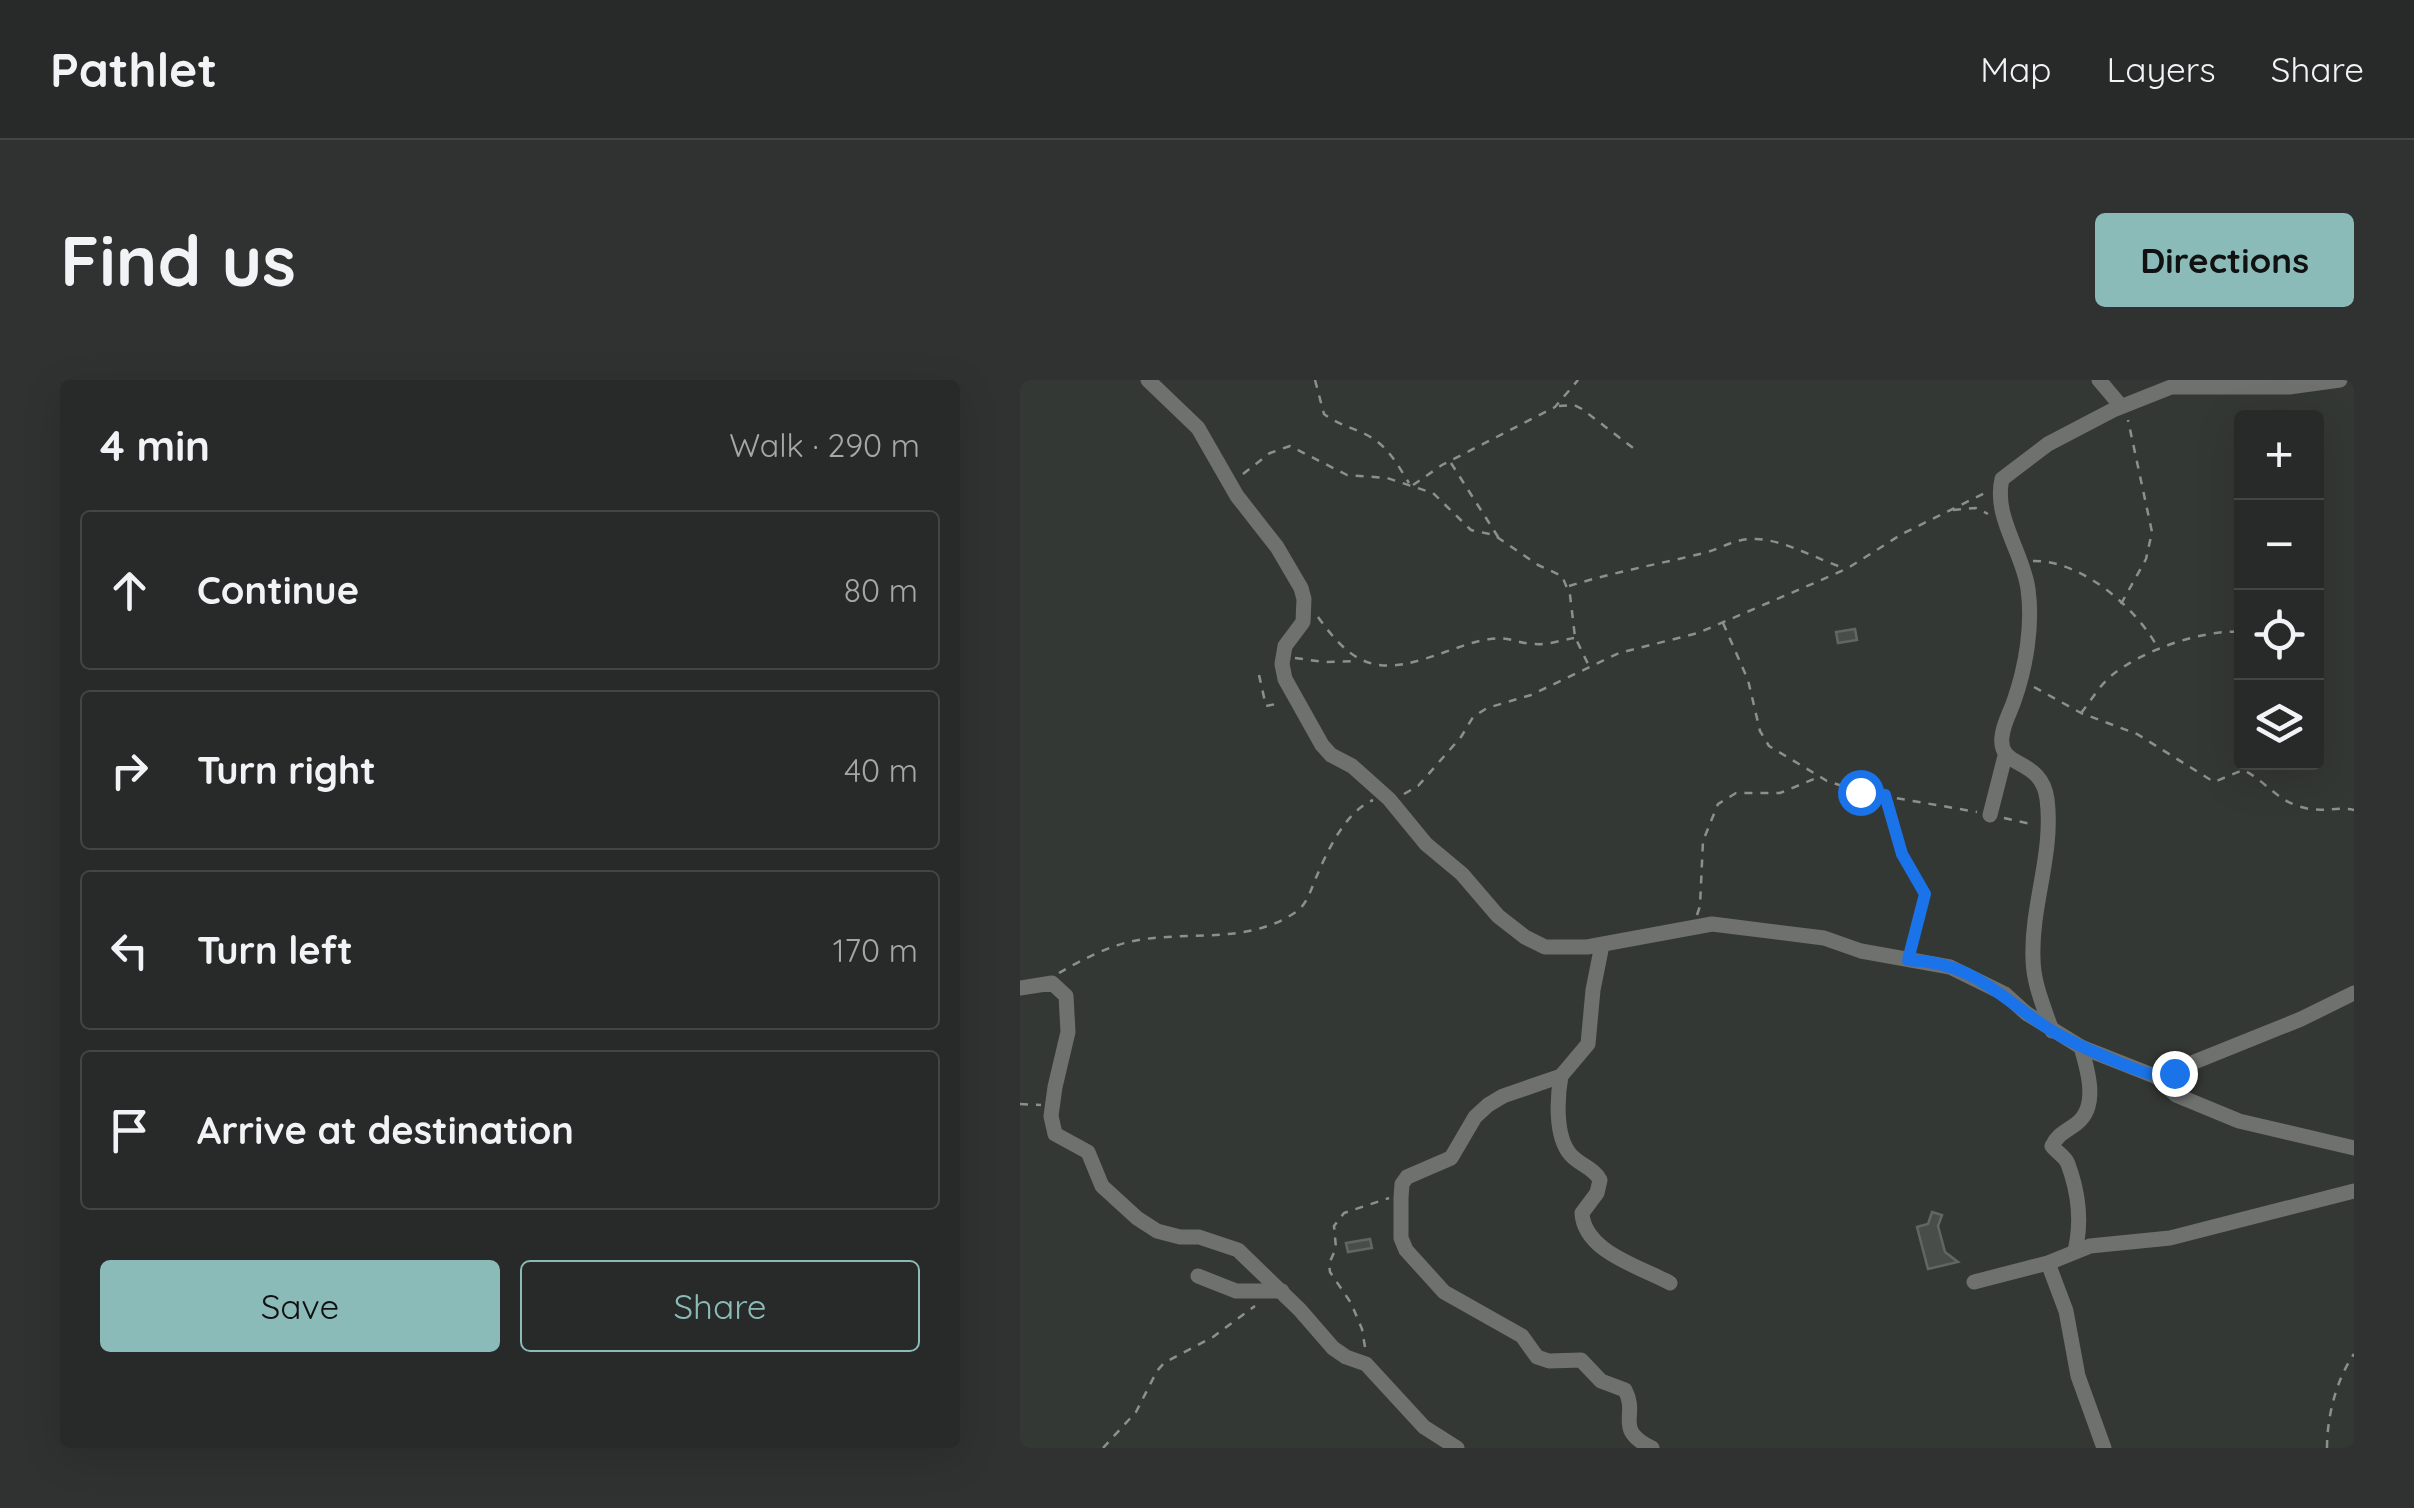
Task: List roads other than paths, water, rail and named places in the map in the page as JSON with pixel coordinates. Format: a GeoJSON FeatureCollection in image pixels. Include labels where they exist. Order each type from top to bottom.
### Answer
{"type":"FeatureCollection","features":[{"type":"Feature","properties":{"kind":"street"},"geometry":{"type":"LineString","coordinates":[[1148,380],[1198,428],[1230,485],[1277,546],[1304,599],[1302,622],[1282,655],[1286,679],[1325,750],[1352,766],[1386,797],[1426,844],[1462,874],[1498,916],[1525,938],[1545,947],[1602,945],[1724,924],[1824,938],[1861,951],[1950,966],[2005,994],[2026,1013],[2080,1047],[2157,1077],[2176,1095],[2239,1121],[2354,1148]]}},
{"type":"Feature","properties":{"kind":"street"},"geometry":{"type":"LineString","coordinates":[[2099,380],[2124,405]]}},
{"type":"Feature","properties":{"kind":"street"},"geometry":{"type":"LineString","coordinates":[[1990,815],[2005,756],[2002,737],[2030,624],[2024,574],[2001,504],[2000,488],[2006,474],[2048,444],[2124,405],[2171,387],[2288,386],[2340,380]]}},
{"type":"Feature","properties":{"kind":"street"},"geometry":{"type":"LineString","coordinates":[[2005,756],[2035,771],[2047,798],[2045,870],[2032,962],[2052,1031]]}},
{"type":"Feature","properties":{"kind":"street"},"geometry":{"type":"LineString","coordinates":[[1602,945],[1588,1044],[1562,1076],[1488,1105],[1475,1117],[1451,1158],[1407,1177],[1402,1184],[1401,1238],[1423,1272],[1452,1299],[1522,1336],[1537,1357],[1550,1361],[1581,1360],[1601,1380],[1625,1390],[1630,1402],[1628,1427],[1633,1436],[1652,1448]]}},
{"type":"Feature","properties":{"kind":"street"},"geometry":{"type":"LineString","coordinates":[[1020,988],[1045,982],[1062,988],[1069,1005],[1068,1032],[1052,1106],[1055,1134],[1088,1152],[1102,1186],[1123,1208],[1157,1231],[1199,1237],[1238,1250],[1333,1348],[1366,1364],[1424,1427],[1457,1448]]}},
{"type":"Feature","properties":{"kind":"street"},"geometry":{"type":"LineString","coordinates":[[2157,1077],[2301,1019],[2354,993]]}},
{"type":"Feature","properties":{"kind":"street"},"geometry":{"type":"LineString","coordinates":[[2075,1251],[2079,1233],[2076,1196],[2067,1161],[2052,1146],[2059,1135],[2080,1122],[2090,1101],[2080,1047]]}},
{"type":"Feature","properties":{"kind":"street"},"geometry":{"type":"LineString","coordinates":[[1562,1076],[1559,1110],[1565,1146],[1572,1157],[1600,1180],[1597,1193],[1582,1213],[1586,1231],[1609,1252],[1670,1283]]}},
{"type":"Feature","properties":{"kind":"street"},"geometry":{"type":"LineString","coordinates":[[1974,1282],[2098,1245],[2170,1238],[2354,1191]]}},
{"type":"Feature","properties":{"kind":"street"},"geometry":{"type":"LineString","coordinates":[[2048,1262],[2066,1311],[2078,1376],[2104,1448]]}},
{"type":"Feature","properties":{"kind":"street"},"geometry":{"type":"LineString","coordinates":[[1198,1276],[1236,1291],[1277,1291]]}}]}
